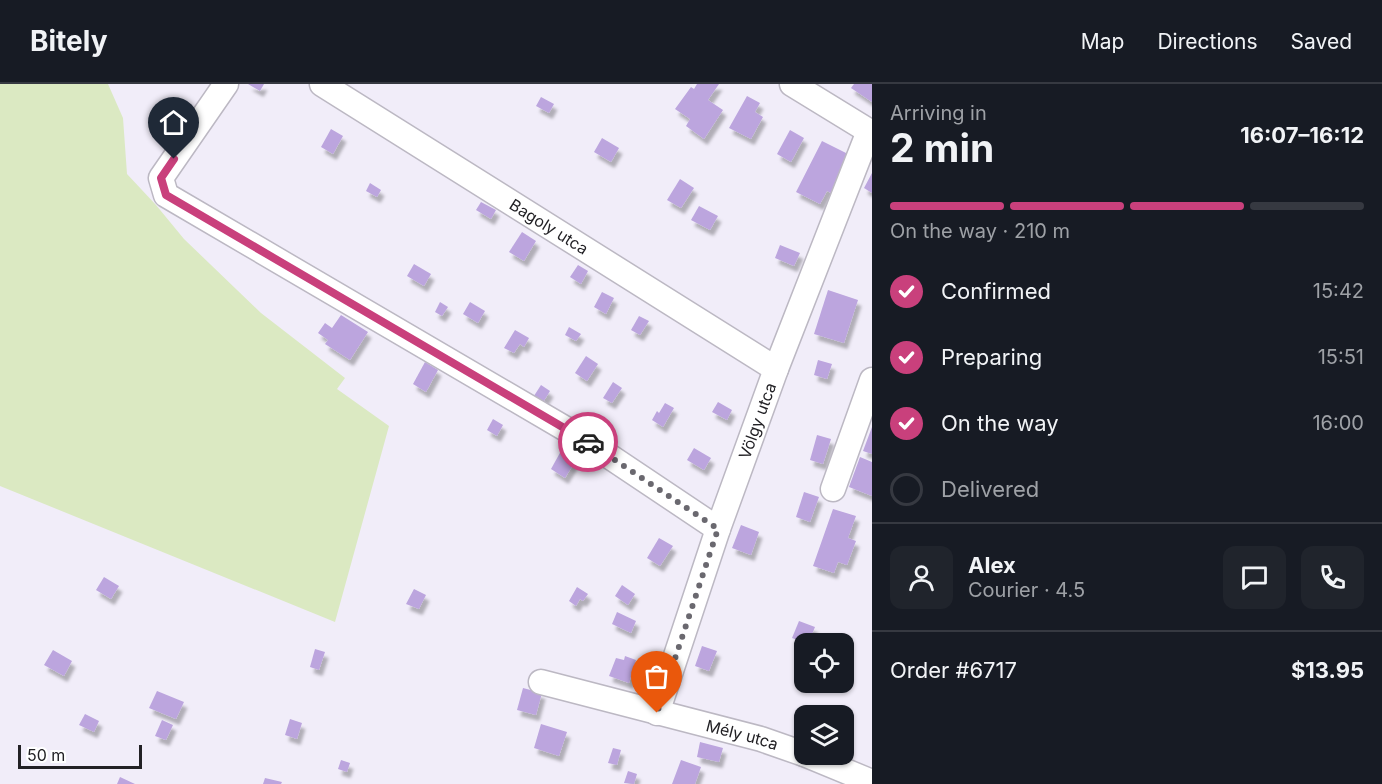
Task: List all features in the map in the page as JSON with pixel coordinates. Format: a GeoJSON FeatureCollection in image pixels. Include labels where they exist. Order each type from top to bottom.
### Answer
{"type":"FeatureCollection","features":[{"type":"Feature","properties":{"kind":"street"},"geometry":{"type":"LineString","coordinates":[[226,84],[161,178],[166,195],[588,442],[718,529]]}},
{"type":"Feature","properties":{"kind":"street","name":"Bagoly utca"},"geometry":{"type":"LineString","coordinates":[[322,84],[776,369]]}},
{"type":"Feature","properties":{"kind":"street"},"geometry":{"type":"LineString","coordinates":[[792,84],[870,132]]}},
{"type":"Feature","properties":{"kind":"street","name":"Völgy utca"},"geometry":{"type":"LineString","coordinates":[[657,713],[718,529],[776,369],[870,132]]}},
{"type":"Feature","properties":{"kind":"street"},"geometry":{"type":"LineString","coordinates":[[833,489],[872,380]]}},
{"type":"Feature","properties":{"kind":"street","name":"Mély utca"},"geometry":{"type":"LineString","coordinates":[[541,682],[761,739],[794,751]]}},
{"type":"Feature","properties":{"kind":"street","name":"Mély utca"},"geometry":{"type":"LineString","coordinates":[[831,765],[872,782]]}},
{"type":"Feature","properties":{"kind":"green space"},"geometry":{"type":"Polygon","coordinates":[[[0,84],[108,84],[123,118],[127,174],[184,239],[261,313],[345,378],[337,389],[389,426],[335,622],[0,486],[0,84]]]}},
{"type":"Feature","properties":{"kind":"building"},"geometry":{"type":"Polygon","coordinates":[[[248,84],[264,84],[260,91],[248,84]]]}},
{"type":"Feature","properties":{"kind":"building"},"geometry":{"type":"Polygon","coordinates":[[[697,84],[719,84],[708,100],[723,110],[704,139],[686,126],[690,119],[675,109],[691,87],[694,89],[697,84]]]}},
{"type":"Feature","properties":{"kind":"building"},"geometry":{"type":"Polygon","coordinates":[[[854,84],[872,84],[872,102],[851,88],[854,84]]]}},
{"type":"Feature","properties":{"kind":"building"},"geometry":{"type":"Polygon","coordinates":[[[747,96],[760,103],[755,112],[763,117],[751,139],[729,128],[747,96]]]}},
{"type":"Feature","properties":{"kind":"building"},"geometry":{"type":"Polygon","coordinates":[[[541,97],[554,104],[549,113],[536,106],[541,97]]]}},
{"type":"Feature","properties":{"kind":"building"},"geometry":{"type":"Polygon","coordinates":[[[331,129],[343,136],[333,154],[321,147],[331,129]]]}},
{"type":"Feature","properties":{"kind":"building"},"geometry":{"type":"Polygon","coordinates":[[[790,130],[804,138],[791,162],[777,154],[790,130]]]}},
{"type":"Feature","properties":{"kind":"building"},"geometry":{"type":"Polygon","coordinates":[[[602,138],[619,148],[611,162],[594,152],[602,138]]]}},
{"type":"Feature","properties":{"kind":"building"},"geometry":{"type":"Polygon","coordinates":[[[822,141],[850,155],[831,193],[827,191],[820,204],[796,192],[822,141]]]}},
{"type":"Feature","properties":{"kind":"building"},"geometry":{"type":"Polygon","coordinates":[[[872,173],[872,193],[864,188],[872,173]]]}},
{"type":"Feature","properties":{"kind":"building"},"geometry":{"type":"Polygon","coordinates":[[[680,179],[694,188],[681,208],[667,200],[680,179]]]}},
{"type":"Feature","properties":{"kind":"building"},"geometry":{"type":"Polygon","coordinates":[[[370,183],[381,190],[377,197],[366,191],[370,183]]]}},
{"type":"Feature","properties":{"kind":"building"},"geometry":{"type":"Polygon","coordinates":[[[481,202],[496,210],[491,219],[476,210],[481,202]]]}},
{"type":"Feature","properties":{"kind":"building"},"geometry":{"type":"Polygon","coordinates":[[[699,206],[718,216],[710,230],[691,220],[699,206]]]}},
{"type":"Feature","properties":{"kind":"building"},"geometry":{"type":"Polygon","coordinates":[[[522,232],[536,241],[524,261],[509,252],[522,232]]]}},
{"type":"Feature","properties":{"kind":"building"},"geometry":{"type":"Polygon","coordinates":[[[780,245],[800,253],[794,266],[775,258],[780,245]]]}},
{"type":"Feature","properties":{"kind":"building"},"geometry":{"type":"Polygon","coordinates":[[[414,264],[431,274],[424,286],[407,276],[414,264]]]}},
{"type":"Feature","properties":{"kind":"building"},"geometry":{"type":"Polygon","coordinates":[[[578,265],[588,271],[581,284],[570,277],[578,265]]]}},
{"type":"Feature","properties":{"kind":"building"},"geometry":{"type":"Polygon","coordinates":[[[828,290],[858,300],[844,343],[814,334],[828,290]]]}},
{"type":"Feature","properties":{"kind":"building"},"geometry":{"type":"Polygon","coordinates":[[[602,292],[614,298],[606,314],[594,307],[602,292]]]}},
{"type":"Feature","properties":{"kind":"building"},"geometry":{"type":"Polygon","coordinates":[[[440,302],[448,307],[442,316],[435,312],[440,302]]]}},
{"type":"Feature","properties":{"kind":"building"},"geometry":{"type":"Polygon","coordinates":[[[470,302],[485,311],[478,323],[463,314],[470,302]]]}},
{"type":"Feature","properties":{"kind":"building"},"geometry":{"type":"Polygon","coordinates":[[[341,315],[368,332],[350,360],[325,344],[328,340],[318,333],[325,323],[332,328],[341,315]]]}},
{"type":"Feature","properties":{"kind":"building"},"geometry":{"type":"Polygon","coordinates":[[[639,316],[649,321],[640,335],[631,330],[639,316]]]}},
{"type":"Feature","properties":{"kind":"building"},"geometry":{"type":"Polygon","coordinates":[[[569,327],[581,334],[576,341],[565,335],[569,327]]]}},
{"type":"Feature","properties":{"kind":"building"},"geometry":{"type":"Polygon","coordinates":[[[515,330],[529,338],[524,347],[520,344],[514,353],[504,348],[515,330]]]}},
{"type":"Feature","properties":{"kind":"building"},"geometry":{"type":"Polygon","coordinates":[[[586,356],[598,364],[587,381],[575,373],[586,356]]]}},
{"type":"Feature","properties":{"kind":"building"},"geometry":{"type":"Polygon","coordinates":[[[818,360],[832,364],[827,379],[814,375],[818,360]]]}},
{"type":"Feature","properties":{"kind":"building"},"geometry":{"type":"Polygon","coordinates":[[[425,362],[438,370],[426,392],[413,384],[425,362]]]}},
{"type":"Feature","properties":{"kind":"building"},"geometry":{"type":"Polygon","coordinates":[[[613,382],[622,388],[612,403],[603,398],[613,382]]]}},
{"type":"Feature","properties":{"kind":"building"},"geometry":{"type":"Polygon","coordinates":[[[541,385],[550,391],[542,404],[532,399],[541,385]]]}},
{"type":"Feature","properties":{"kind":"building"},"geometry":{"type":"Polygon","coordinates":[[[718,402],[732,410],[727,420],[712,412],[718,402]]]}},
{"type":"Feature","properties":{"kind":"building"},"geometry":{"type":"Polygon","coordinates":[[[665,403],[674,408],[663,427],[652,420],[665,403]]]}},
{"type":"Feature","properties":{"kind":"building"},"geometry":{"type":"Polygon","coordinates":[[[493,419],[503,425],[497,436],[487,430],[493,419]]]}},
{"type":"Feature","properties":{"kind":"building"},"geometry":{"type":"Polygon","coordinates":[[[872,427],[872,454],[863,451],[872,427]]]}},
{"type":"Feature","properties":{"kind":"building"},"geometry":{"type":"Polygon","coordinates":[[[817,435],[831,439],[823,464],[810,460],[817,435]]]}},
{"type":"Feature","properties":{"kind":"building"},"geometry":{"type":"Polygon","coordinates":[[[694,448],[711,458],[704,470],[687,460],[694,448]]]}},
{"type":"Feature","properties":{"kind":"building"},"geometry":{"type":"Polygon","coordinates":[[[561,451],[576,460],[565,478],[551,469],[561,451]]]}},
{"type":"Feature","properties":{"kind":"building"},"geometry":{"type":"Polygon","coordinates":[[[860,457],[872,462],[872,496],[849,487],[860,457]]]}},
{"type":"Feature","properties":{"kind":"building"},"geometry":{"type":"Polygon","coordinates":[[[804,492],[819,497],[810,522],[796,517],[804,492]]]}},
{"type":"Feature","properties":{"kind":"building"},"geometry":{"type":"Polygon","coordinates":[[[833,509],[856,516],[848,538],[856,541],[847,565],[838,562],[834,573],[813,566],[833,509]]]}},
{"type":"Feature","properties":{"kind":"building"},"geometry":{"type":"Polygon","coordinates":[[[741,525],[759,532],[751,555],[732,548],[741,525]]]}},
{"type":"Feature","properties":{"kind":"building"},"geometry":{"type":"Polygon","coordinates":[[[659,538],[673,546],[660,566],[647,558],[659,538]]]}},
{"type":"Feature","properties":{"kind":"building"},"geometry":{"type":"Polygon","coordinates":[[[104,577],[119,586],[111,599],[96,590],[104,577]]]}},
{"type":"Feature","properties":{"kind":"building"},"geometry":{"type":"Polygon","coordinates":[[[622,585],[635,594],[628,605],[615,596],[622,585]]]}},
{"type":"Feature","properties":{"kind":"building"},"geometry":{"type":"Polygon","coordinates":[[[577,587],[588,594],[583,601],[580,599],[576,606],[569,601],[577,587]]]}},
{"type":"Feature","properties":{"kind":"building"},"geometry":{"type":"Polygon","coordinates":[[[414,589],[426,595],[419,609],[406,604],[414,589]]]}},
{"type":"Feature","properties":{"kind":"building"},"geometry":{"type":"Polygon","coordinates":[[[617,612],[636,621],[631,633],[612,624],[617,612]]]}},
{"type":"Feature","properties":{"kind":"building"},"geometry":{"type":"Polygon","coordinates":[[[799,621],[815,627],[813,633],[794,633],[799,621]]]}},
{"type":"Feature","properties":{"kind":"building"},"geometry":{"type":"Polygon","coordinates":[[[702,646],[717,651],[709,671],[695,666],[702,646]]]}},
{"type":"Feature","properties":{"kind":"building"},"geometry":{"type":"Polygon","coordinates":[[[315,649],[325,652],[319,670],[310,667],[315,649]]]}},
{"type":"Feature","properties":{"kind":"building"},"geometry":{"type":"Polygon","coordinates":[[[53,650],[72,661],[64,676],[44,665],[53,650]]]}},
{"type":"Feature","properties":{"kind":"building"},"geometry":{"type":"Polygon","coordinates":[[[625,656],[636,660],[629,683],[609,676],[616,658],[624,660],[625,656]]]}},
{"type":"Feature","properties":{"kind":"building"},"geometry":{"type":"Polygon","coordinates":[[[523,688],[542,693],[536,715],[517,710],[523,688]]]}},
{"type":"Feature","properties":{"kind":"building"},"geometry":{"type":"Polygon","coordinates":[[[157,691],[184,702],[176,719],[149,708],[157,691]]]}},
{"type":"Feature","properties":{"kind":"building"},"geometry":{"type":"Polygon","coordinates":[[[85,714],[99,721],[94,732],[79,725],[85,714]]]}},
{"type":"Feature","properties":{"kind":"building"},"geometry":{"type":"Polygon","coordinates":[[[290,719],[302,723],[297,739],[285,735],[290,719]]]}},
{"type":"Feature","properties":{"kind":"building"},"geometry":{"type":"Polygon","coordinates":[[[162,720],[173,725],[166,740],[155,736],[162,720]]]}},
{"type":"Feature","properties":{"kind":"building"},"geometry":{"type":"Polygon","coordinates":[[[541,724],[567,732],[559,756],[534,748],[541,724]]]}},
{"type":"Feature","properties":{"kind":"building"},"geometry":{"type":"Polygon","coordinates":[[[700,742],[723,748],[719,762],[697,757],[700,742]]]}},
{"type":"Feature","properties":{"kind":"building"},"geometry":{"type":"Polygon","coordinates":[[[613,748],[621,750],[617,765],[608,763],[613,748]]]}},
{"type":"Feature","properties":{"kind":"building"},"geometry":{"type":"Polygon","coordinates":[[[341,760],[350,763],[347,772],[338,769],[341,760]]]}},
{"type":"Feature","properties":{"kind":"building"},"geometry":{"type":"Polygon","coordinates":[[[681,760],[701,767],[695,784],[672,784],[681,760]]]}},
{"type":"Feature","properties":{"kind":"building"},"geometry":{"type":"Polygon","coordinates":[[[628,771],[637,774],[634,784],[624,783],[628,771]]]}},
{"type":"Feature","properties":{"kind":"building"},"geometry":{"type":"Polygon","coordinates":[[[120,777],[135,784],[117,784],[120,777]]]}},
{"type":"Feature","properties":{"kind":"building"},"geometry":{"type":"Polygon","coordinates":[[[265,778],[282,782],[281,784],[263,784],[265,778]]]}},
{"type":"Feature","properties":{"kind":"way so far"},"geometry":{"type":"LineString","coordinates":[[588,442],[718,529],[657,713]]}},
{"type":"Feature","properties":{"kind":"route"},"geometry":{"type":"LineString","coordinates":[[174,159],[161,178],[166,195],[588,442]]}}]}
